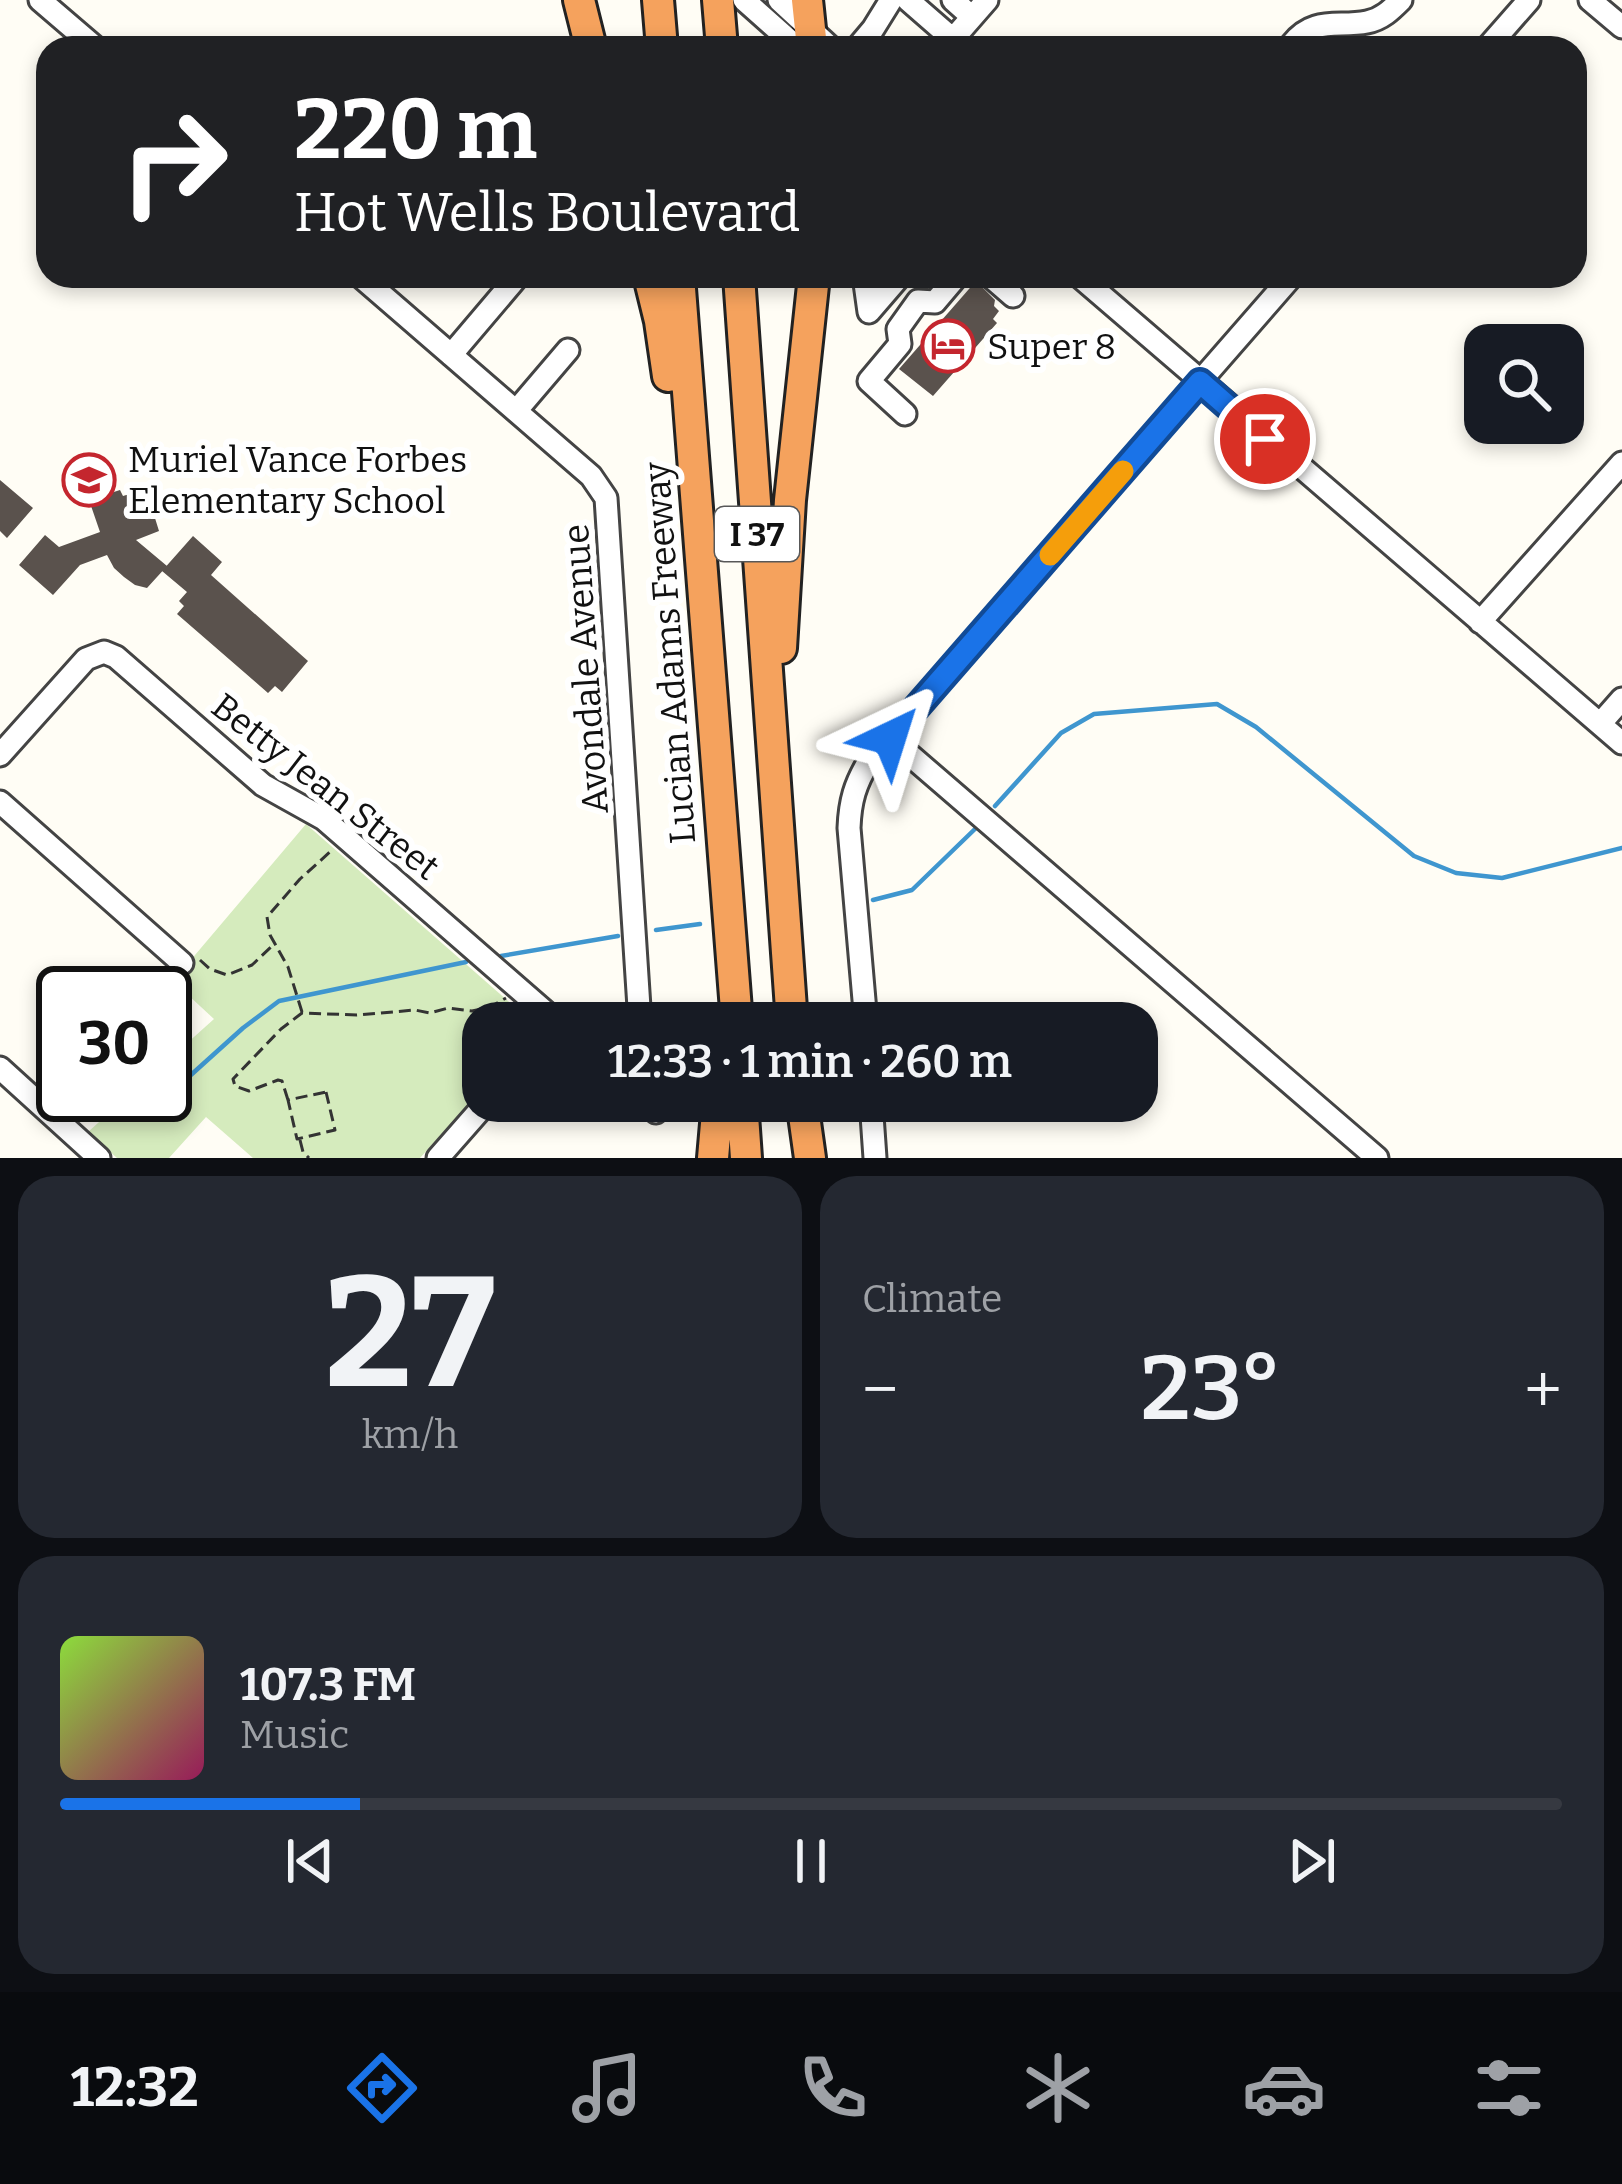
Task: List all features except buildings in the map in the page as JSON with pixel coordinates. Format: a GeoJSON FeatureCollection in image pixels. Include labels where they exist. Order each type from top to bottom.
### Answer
{"type":"FeatureCollection","features":[{"type":"Feature","properties":{"kind":"highway"},"geometry":{"type":"LineString","coordinates":[[579,0],[588,36]]}},
{"type":"Feature","properties":{"kind":"highway"},"geometry":{"type":"LineString","coordinates":[[658,0],[661,36]]}},
{"type":"Feature","properties":{"kind":"highway"},"geometry":{"type":"LineString","coordinates":[[718,0],[721,36]]}},
{"type":"Feature","properties":{"kind":"highway"},"geometry":{"type":"LineString","coordinates":[[652,288],[709,674]]}},
{"type":"Feature","properties":{"kind":"highway","name":"Lucian Adams Freeway"},"geometry":{"type":"LineString","coordinates":[[680,288],[735,1002]]}},
{"type":"Feature","properties":{"kind":"highway","name":"I 37"},"geometry":{"type":"LineString","coordinates":[[740,288],[791,1002]]}},
{"type":"Feature","properties":{"kind":"highway"},"geometry":{"type":"LineString","coordinates":[[776,792],[790,500],[813,288]]}},
{"type":"Feature","properties":{"kind":"highway"},"geometry":{"type":"LineString","coordinates":[[728,1002],[732,961]]}},
{"type":"Feature","properties":{"kind":"highway"},"geometry":{"type":"LineString","coordinates":[[713,1158],[716,1122]]}},
{"type":"Feature","properties":{"kind":"highway"},"geometry":{"type":"LineString","coordinates":[[743,1122],[746,1158]]}},
{"type":"Feature","properties":{"kind":"highway"},"geometry":{"type":"LineString","coordinates":[[802,1122],[806,1158]]}},
{"type":"Feature","properties":{"kind":"street"},"geometry":{"type":"LineString","coordinates":[[40,0],[82,36]]}},
{"type":"Feature","properties":{"kind":"street"},"geometry":{"type":"LineString","coordinates":[[744,0],[775,27],[812,34]]}},
{"type":"Feature","properties":{"kind":"street"},"geometry":{"type":"LineString","coordinates":[[779,0],[812,34]]}},
{"type":"Feature","properties":{"kind":"street"},"geometry":{"type":"LineString","coordinates":[[867,36],[891,0]]}},
{"type":"Feature","properties":{"kind":"street"},"geometry":{"type":"LineString","coordinates":[[908,0],[950,36]]}},
{"type":"Feature","properties":{"kind":"street"},"geometry":{"type":"LineString","coordinates":[[952,0],[979,8],[962,36]]}},
{"type":"Feature","properties":{"kind":"street"},"geometry":{"type":"LineString","coordinates":[[1299,36],[1323,23],[1365,23],[1384,16],[1401,0]]}},
{"type":"Feature","properties":{"kind":"street"},"geometry":{"type":"LineString","coordinates":[[1497,36],[1528,0]]}},
{"type":"Feature","properties":{"kind":"street"},"geometry":{"type":"LineString","coordinates":[[1590,0],[1622,27]]}},
{"type":"Feature","properties":{"kind":"street","name":"Avondale Avenue"},"geometry":{"type":"LineString","coordinates":[[374,288],[591,476],[606,498],[639,1002]]}},
{"type":"Feature","properties":{"kind":"street"},"geometry":{"type":"LineString","coordinates":[[451,355],[508,288]]}},
{"type":"Feature","properties":{"kind":"street"},"geometry":{"type":"LineString","coordinates":[[866,288],[869,312],[890,288]]}},
{"type":"Feature","properties":{"kind":"street"},"geometry":{"type":"LineString","coordinates":[[904,414],[868,381],[900,344],[898,329],[918,302],[934,302],[946,288]]}},
{"type":"Feature","properties":{"kind":"street"},"geometry":{"type":"LineString","coordinates":[[1003,288],[1012,296]]}},
{"type":"Feature","properties":{"kind":"street"},"geometry":{"type":"LineString","coordinates":[[1092,288],[1622,743]]}},
{"type":"Feature","properties":{"kind":"street"},"geometry":{"type":"LineString","coordinates":[[864,1002],[849,828],[850,801],[868,761],[1282,288]]}},
{"type":"Feature","properties":{"kind":"street"},"geometry":{"type":"LineString","coordinates":[[516,411],[568,350]]}},
{"type":"Feature","properties":{"kind":"street"},"geometry":{"type":"LineString","coordinates":[[1480,622],[1622,463]]}},
{"type":"Feature","properties":{"kind":"street"},"geometry":{"type":"LineString","coordinates":[[1002,572],[1029,580]]}},
{"type":"Feature","properties":{"kind":"street","name":"Betty Jean Street"},"geometry":{"type":"LineString","coordinates":[[0,755],[77,666],[104,652],[116,657],[263,785],[315,813],[346,838],[533,1002]]}},
{"type":"Feature","properties":{"kind":"street"},"geometry":{"type":"LineString","coordinates":[[907,680],[926,697]]}},
{"type":"Feature","properties":{"kind":"street"},"geometry":{"type":"LineString","coordinates":[[1600,724],[1622,699]]}},
{"type":"Feature","properties":{"kind":"street"},"geometry":{"type":"LineString","coordinates":[[890,738],[1377,1158]]}},
{"type":"Feature","properties":{"kind":"street"},"geometry":{"type":"LineString","coordinates":[[0,802],[182,963]]}},
{"type":"Feature","properties":{"kind":"street"},"geometry":{"type":"LineString","coordinates":[[0,1068],[99,1158]]}},
{"type":"Feature","properties":{"kind":"street"},"geometry":{"type":"LineString","coordinates":[[437,1158],[469,1122]]}},
{"type":"Feature","properties":{"kind":"street"},"geometry":{"type":"LineString","coordinates":[[872,1122],[875,1158]]}},
{"type":"Feature","properties":{"kind":"path"},"geometry":{"type":"LineString","coordinates":[[301,1011],[294,983],[273,945],[269,913],[346,838]]}},
{"type":"Feature","properties":{"kind":"path"},"geometry":{"type":"LineString","coordinates":[[182,963],[192,953],[210,969],[227,975],[252,964],[273,945]]}},
{"type":"Feature","properties":{"kind":"path"},"geometry":{"type":"LineString","coordinates":[[288,1100],[326,1092],[335,1130],[297,1139],[284,1084],[278,1080],[248,1091],[235,1086],[233,1079],[301,1011],[357,1015],[430,1013],[448,1008],[472,1011],[520,990]]}},
{"type":"Feature","properties":{"kind":"path"},"geometry":{"type":"LineString","coordinates":[[300,1138],[309,1158]]}},
{"type":"Feature","properties":{"kind":"green space"},"geometry":{"type":"Polygon","coordinates":[[[306,824],[509,1002],[462,1002],[462,1111],[420,1158],[253,1158],[206,1117],[169,1158],[117,1158],[88,1132],[99,1122],[192,1122],[192,1039],[214,1019],[192,999],[192,966],[186,966],[306,824]]]}},
{"type":"Feature","properties":{"kind":"waterway"},"geometry":{"type":"LineString","coordinates":[[995,806],[1061,733],[1094,714],[1217,704],[1256,727],[1414,856],[1456,873],[1502,878],[1622,848]]}},
{"type":"Feature","properties":{"kind":"waterway"},"geometry":{"type":"LineString","coordinates":[[873,900],[912,890],[976,828]]}},
{"type":"Feature","properties":{"kind":"waterway"},"geometry":{"type":"LineString","coordinates":[[656,930],[700,924]]}},
{"type":"Feature","properties":{"kind":"waterway"},"geometry":{"type":"LineString","coordinates":[[501,956],[618,936]]}},
{"type":"Feature","properties":{"kind":"waterway"},"geometry":{"type":"LineString","coordinates":[[192,1074],[279,1001],[466,962]]}},
{"type":"Feature","properties":{"kind":"slow traffic"},"geometry":{"type":"LineString","coordinates":[[1050,555],[1123,471]]}},
{"type":"Feature","properties":{"kind":"place","name":"Super 8"},"geometry":{"type":"Point","coordinates":[948,346]}},
{"type":"Feature","properties":{"kind":"place","name":"Muriel Vance Forbes Elementary School"},"geometry":{"type":"Point","coordinates":[89,480]}},
{"type":"Feature","properties":{"kind":"route"},"geometry":{"type":"LineString","coordinates":[[890,738],[1200,382],[1265,439]]}}]}
